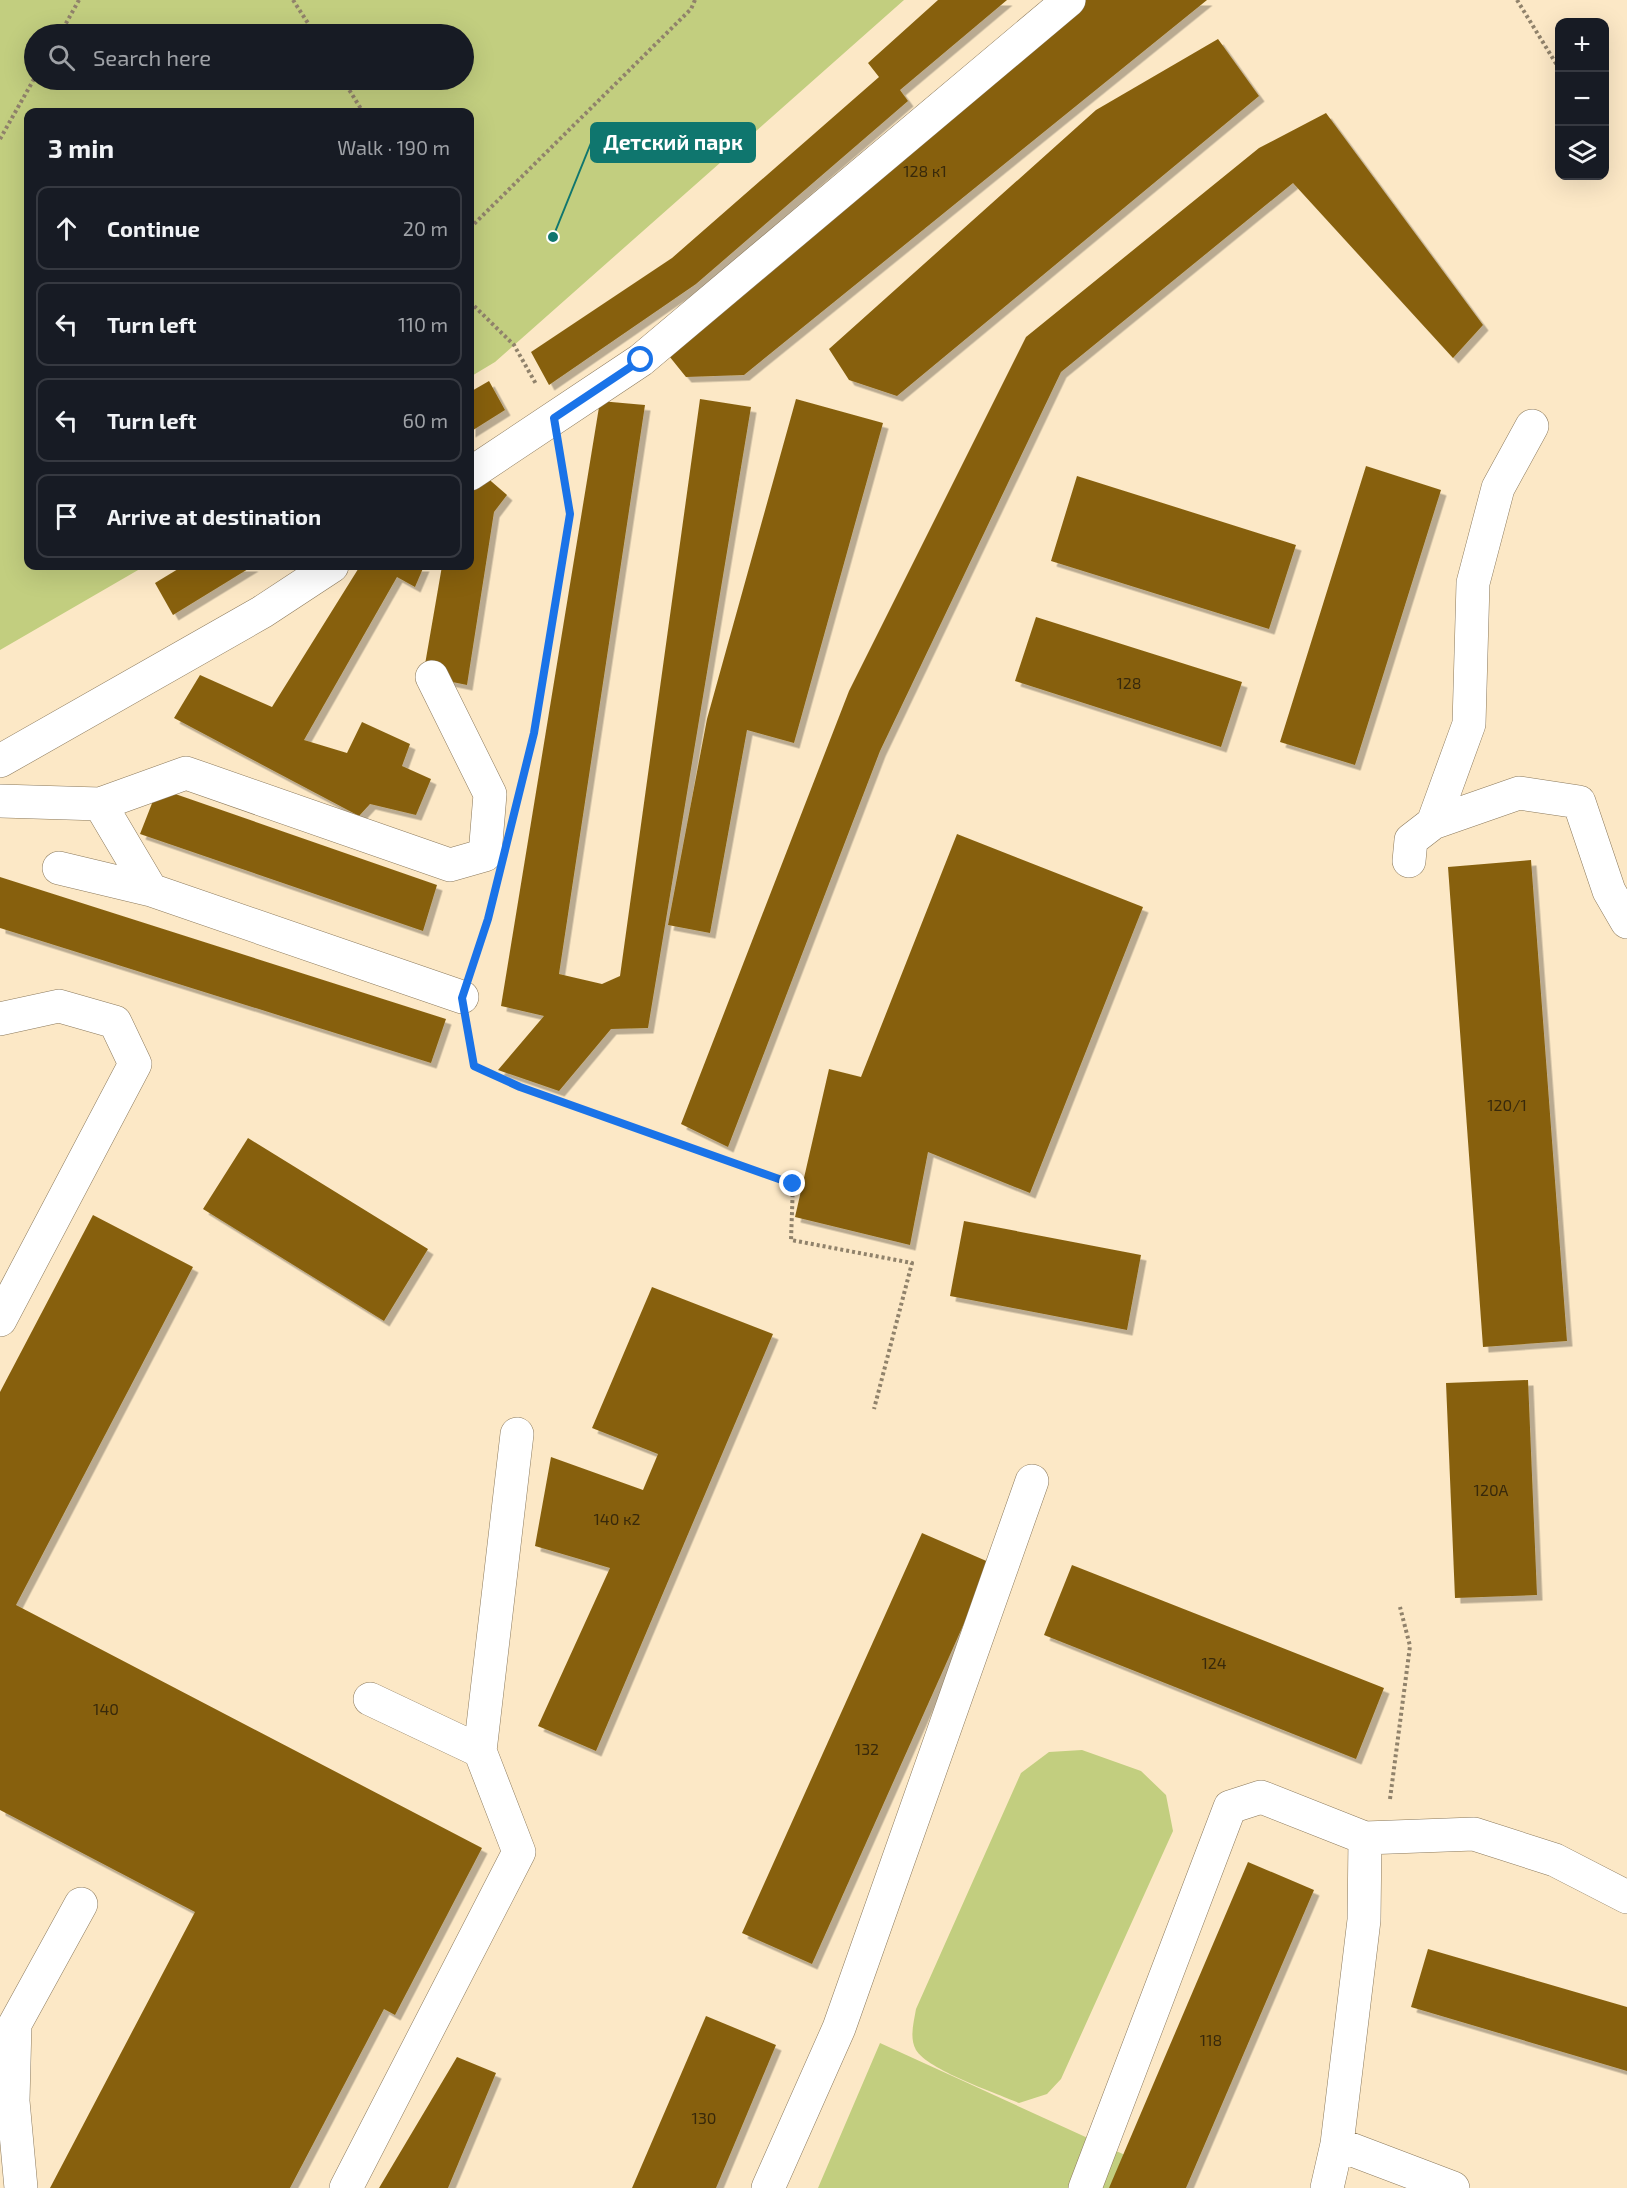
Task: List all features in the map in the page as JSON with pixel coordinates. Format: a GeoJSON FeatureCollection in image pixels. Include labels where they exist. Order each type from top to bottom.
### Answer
{"type":"FeatureCollection","features":[{"type":"Feature","properties":{"kind":"lane"},"geometry":{"type":"LineString","coordinates":[[474,471],[641,360],[1069,0]]}},
{"type":"Feature","properties":{"kind":"lane"},"geometry":{"type":"LineString","coordinates":[[1433,823],[1469,724],[1473,583],[1498,488],[1532,426]]}},
{"type":"Feature","properties":{"kind":"lane"},"geometry":{"type":"LineString","coordinates":[[0,761],[262,612],[326,570]]}},
{"type":"Feature","properties":{"kind":"lane"},"geometry":{"type":"LineString","coordinates":[[0,801],[100,804],[186,773],[450,865],[485,855],[490,794],[432,677]]}},
{"type":"Feature","properties":{"kind":"lane"},"geometry":{"type":"LineString","coordinates":[[1409,861],[1411,840],[1433,823],[1519,793],[1579,802],[1610,891],[1627,922]]}},
{"type":"Feature","properties":{"kind":"lane"},"geometry":{"type":"LineString","coordinates":[[100,804],[151,890]]}},
{"type":"Feature","properties":{"kind":"lane"},"geometry":{"type":"LineString","coordinates":[[59,868],[151,890],[462,998]]}},
{"type":"Feature","properties":{"kind":"lane"},"geometry":{"type":"LineString","coordinates":[[0,1019],[59,1006],[115,1022],[135,1064],[0,1320]]}},
{"type":"Feature","properties":{"kind":"lane"},"geometry":{"type":"LineString","coordinates":[[346,2188],[519,1852],[480,1751],[517,1434]]}},
{"type":"Feature","properties":{"kind":"lane"},"geometry":{"type":"LineString","coordinates":[[768,2188],[839,2028],[1032,1481]]}},
{"type":"Feature","properties":{"kind":"lane"},"geometry":{"type":"LineString","coordinates":[[370,1699],[480,1751]]}},
{"type":"Feature","properties":{"kind":"lane"},"geometry":{"type":"LineString","coordinates":[[1084,2188],[1230,1807],[1262,1797],[1375,1837],[1474,1834],[1555,1860],[1627,1897]]}},
{"type":"Feature","properties":{"kind":"lane"},"geometry":{"type":"LineString","coordinates":[[1327,2188],[1338,2144],[1375,1837]]}},
{"type":"Feature","properties":{"kind":"lane"},"geometry":{"type":"LineString","coordinates":[[21,2188],[13,2101],[15,2024],[81,1904]]}},
{"type":"Feature","properties":{"kind":"lane"},"geometry":{"type":"LineString","coordinates":[[1338,2144],[1453,2188]]}},
{"type":"Feature","properties":{"kind":"path"},"geometry":{"type":"LineString","coordinates":[[66,24],[79,0]]}},
{"type":"Feature","properties":{"kind":"path"},"geometry":{"type":"LineString","coordinates":[[293,0],[309,24]]}},
{"type":"Feature","properties":{"kind":"path"},"geometry":{"type":"LineString","coordinates":[[474,224],[692,9],[695,0]]}},
{"type":"Feature","properties":{"kind":"path"},"geometry":{"type":"LineString","coordinates":[[1517,0],[1555,62]]}},
{"type":"Feature","properties":{"kind":"path"},"geometry":{"type":"LineString","coordinates":[[0,140],[28,90]]}},
{"type":"Feature","properties":{"kind":"path"},"geometry":{"type":"LineString","coordinates":[[349,90],[360,108]]}},
{"type":"Feature","properties":{"kind":"path"},"geometry":{"type":"LineString","coordinates":[[474,306],[514,345],[554,418],[570,514],[534,733],[523,777]]}},
{"type":"Feature","properties":{"kind":"path"},"geometry":{"type":"LineString","coordinates":[[496,886],[488,919],[462,998],[474,1066],[520,1087],[793,1184],[791,1239],[912,1263],[874,1409]]}},
{"type":"Feature","properties":{"kind":"path"},"geometry":{"type":"LineString","coordinates":[[1375,1837],[1410,1646],[1400,1607]]}},
{"type":"Feature","properties":{"kind":"green space"},"geometry":{"type":"Polygon","coordinates":[[[0,0],[904,0],[495,362],[474,375],[474,108],[24,108],[24,570],[138,570],[0,650],[0,0]]]}},
{"type":"Feature","properties":{"kind":"green space"},"geometry":{"type":"Polygon","coordinates":[[[1082,1750],[1141,1771],[1166,1795],[1173,1831],[1061,2079],[1047,2094],[1019,2103],[948,2073],[923,2058],[914,2045],[912,2035],[914,2019],[916,2009],[1021,1773],[1049,1752],[1082,1750]]]}},
{"type":"Feature","properties":{"kind":"green space"},"geometry":{"type":"Polygon","coordinates":[[[880,2043],[1125,2155],[1111,2188],[818,2188],[880,2043]]]}},
{"type":"Feature","properties":{"kind":"building"},"geometry":{"type":"Polygon","coordinates":[[[938,0],[1007,0],[900,90],[908,101],[696,284],[549,385],[531,352],[672,258],[879,77],[868,63],[938,0]]]}},
{"type":"Feature","properties":{"kind":"building"},"geometry":{"type":"Polygon","coordinates":[[[1050,0],[1207,0],[744,375],[686,377],[657,341],[1050,0]]]}},
{"type":"Feature","properties":{"kind":"building"},"geometry":{"type":"Polygon","coordinates":[[[1218,39],[1259,96],[897,396],[849,380],[829,349],[1096,110],[1218,39]]]}},
{"type":"Feature","properties":{"kind":"building"},"geometry":{"type":"Polygon","coordinates":[[[1326,113],[1483,325],[1453,358],[1293,183],[1061,372],[880,751],[728,1147],[681,1124],[849,691],[1026,337],[1259,148],[1326,113]]]}},
{"type":"Feature","properties":{"kind":"building"},"geometry":{"type":"Polygon","coordinates":[[[489,381],[505,410],[474,429],[474,390],[489,381]]]}},
{"type":"Feature","properties":{"kind":"building"},"geometry":{"type":"Polygon","coordinates":[[[700,399],[751,407],[648,1028],[611,1029],[559,1091],[498,1070],[544,1016],[501,1006],[600,401],[645,405],[559,974],[602,984],[620,976],[700,399]]]}},
{"type":"Feature","properties":{"kind":"building"},"geometry":{"type":"Polygon","coordinates":[[[796,399],[883,423],[794,743],[747,730],[710,933],[668,925],[707,719],[796,399]]]}},
{"type":"Feature","properties":{"kind":"building"},"geometry":{"type":"Polygon","coordinates":[[[1366,466],[1441,490],[1355,765],[1280,742],[1366,466]]]}},
{"type":"Feature","properties":{"kind":"building"},"geometry":{"type":"Polygon","coordinates":[[[477,469],[507,495],[494,512],[467,685],[423,676],[441,570],[474,570],[474,472],[477,469]]]}},
{"type":"Feature","properties":{"kind":"building"},"geometry":{"type":"Polygon","coordinates":[[[1077,476],[1296,545],[1269,629],[1051,561],[1077,476]]]}},
{"type":"Feature","properties":{"kind":"building"},"geometry":{"type":"Polygon","coordinates":[[[176,570],[246,570],[173,615],[155,583],[176,570]]]}},
{"type":"Feature","properties":{"kind":"building"},"geometry":{"type":"Polygon","coordinates":[[[358,570],[422,570],[415,587],[397,577],[304,740],[347,753],[362,722],[410,744],[402,766],[431,779],[416,815],[370,804],[359,816],[174,718],[200,675],[272,707],[358,570]]]}},
{"type":"Feature","properties":{"kind":"building"},"geometry":{"type":"Polygon","coordinates":[[[1036,617],[1242,682],[1221,747],[1015,681],[1036,617]]]}},
{"type":"Feature","properties":{"kind":"building"},"geometry":{"type":"Polygon","coordinates":[[[158,788],[437,885],[423,931],[140,834],[158,788]]]}},
{"type":"Feature","properties":{"kind":"building"},"geometry":{"type":"Polygon","coordinates":[[[957,834],[1143,907],[1030,1193],[928,1152],[910,1245],[795,1217],[829,1069],[861,1077],[957,834]]]}},
{"type":"Feature","properties":{"kind":"building"},"geometry":{"type":"Polygon","coordinates":[[[1531,860],[1567,1341],[1483,1347],[1448,867],[1531,860]]]}},
{"type":"Feature","properties":{"kind":"building"},"geometry":{"type":"Polygon","coordinates":[[[0,877],[446,1019],[431,1063],[0,928],[0,877]]]}},
{"type":"Feature","properties":{"kind":"building"},"geometry":{"type":"Polygon","coordinates":[[[248,1138],[428,1249],[384,1321],[203,1209],[248,1138]]]}},
{"type":"Feature","properties":{"kind":"building"},"geometry":{"type":"Polygon","coordinates":[[[93,1215],[193,1267],[16,1605],[482,1848],[395,2015],[384,2009],[290,2188],[50,2188],[195,1912],[0,1810],[0,1392],[93,1215]]]}},
{"type":"Feature","properties":{"kind":"building"},"geometry":{"type":"Polygon","coordinates":[[[964,1221],[1141,1255],[1127,1330],[950,1296],[964,1221]]]}},
{"type":"Feature","properties":{"kind":"building"},"geometry":{"type":"Polygon","coordinates":[[[652,1287],[773,1334],[596,1751],[538,1726],[610,1568],[535,1546],[551,1457],[643,1490],[658,1454],[592,1428],[652,1287]]]}},
{"type":"Feature","properties":{"kind":"building"},"geometry":{"type":"Polygon","coordinates":[[[1528,1380],[1537,1595],[1455,1598],[1446,1383],[1528,1380]]]}},
{"type":"Feature","properties":{"kind":"building"},"geometry":{"type":"Polygon","coordinates":[[[922,1533],[991,1563],[812,1964],[742,1933],[922,1533]]]}},
{"type":"Feature","properties":{"kind":"building"},"geometry":{"type":"Polygon","coordinates":[[[1072,1565],[1384,1688],[1356,1759],[1044,1635],[1072,1565]]]}},
{"type":"Feature","properties":{"kind":"building"},"geometry":{"type":"Polygon","coordinates":[[[1248,1862],[1314,1890],[1186,2188],[1109,2188],[1248,1862]]]}},
{"type":"Feature","properties":{"kind":"building"},"geometry":{"type":"Polygon","coordinates":[[[1428,1949],[1627,2007],[1627,2071],[1411,2007],[1428,1949]]]}},
{"type":"Feature","properties":{"kind":"building"},"geometry":{"type":"Polygon","coordinates":[[[706,2016],[776,2045],[716,2188],[632,2188],[706,2016]]]}},
{"type":"Feature","properties":{"kind":"building"},"geometry":{"type":"Polygon","coordinates":[[[457,2057],[496,2073],[448,2188],[379,2188],[457,2057]]]}},
{"type":"Feature","properties":{"kind":"place","name":"Детский парк"},"geometry":{"type":"Point","coordinates":[553,237]}},
{"type":"Feature","properties":{"kind":"route"},"geometry":{"type":"LineString","coordinates":[[641,360],[554,418],[570,514],[534,733],[488,919],[462,998],[474,1066],[520,1087],[793,1184]]}}]}
